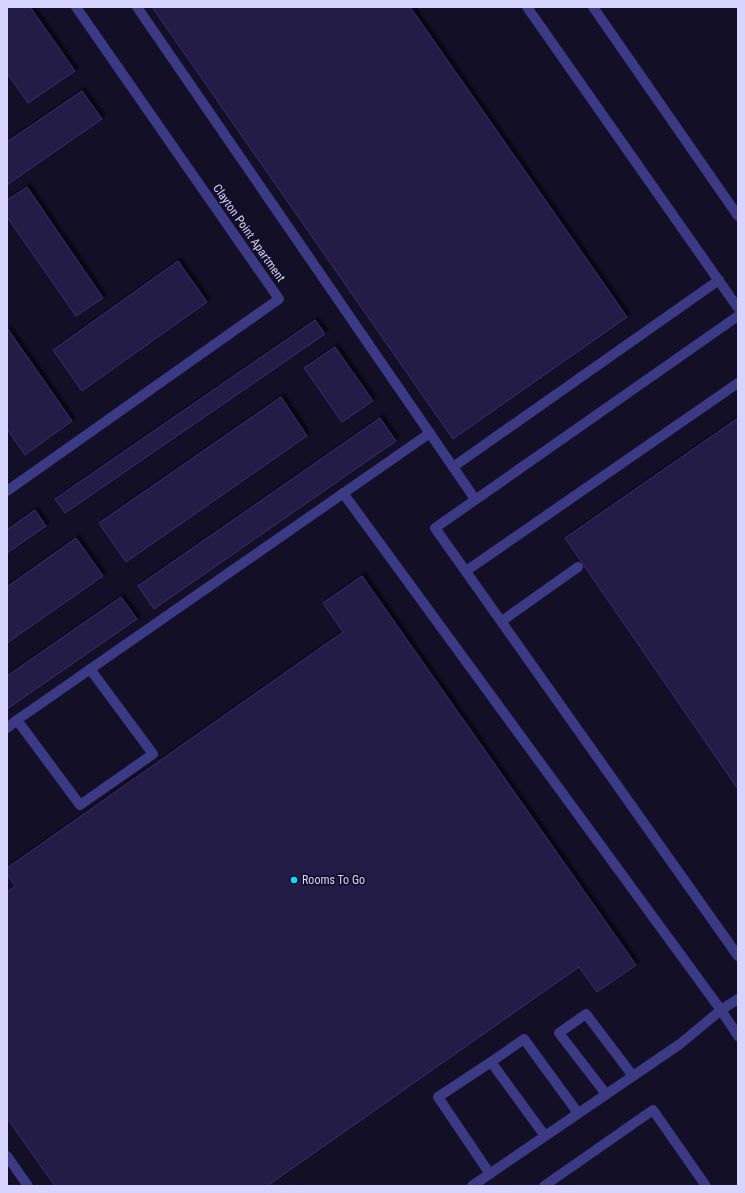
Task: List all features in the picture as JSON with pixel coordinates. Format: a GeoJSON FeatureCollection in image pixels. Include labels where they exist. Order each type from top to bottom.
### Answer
{"type":"FeatureCollection","features":[{"type":"Feature","properties":{"kind":"lane","name":"Clayton Point Apartment"},"geometry":{"type":"LineString","coordinates":[[7,492],[279,299],[76,7]]}},
{"type":"Feature","properties":{"kind":"lane"},"geometry":{"type":"LineString","coordinates":[[137,7],[476,499]]}},
{"type":"Feature","properties":{"kind":"lane"},"geometry":{"type":"LineString","coordinates":[[527,7],[738,308]]}},
{"type":"Feature","properties":{"kind":"lane"},"geometry":{"type":"LineString","coordinates":[[593,7],[738,216]]}},
{"type":"Feature","properties":{"kind":"lane"},"geometry":{"type":"LineString","coordinates":[[453,467],[718,280]]}},
{"type":"Feature","properties":{"kind":"lane"},"geometry":{"type":"LineString","coordinates":[[738,316],[435,528],[738,956]]}},
{"type":"Feature","properties":{"kind":"lane"},"geometry":{"type":"LineString","coordinates":[[466,570],[738,383]]}},
{"type":"Feature","properties":{"kind":"lane"},"geometry":{"type":"LineString","coordinates":[[7,728],[16,720],[430,433]]}},
{"type":"Feature","properties":{"kind":"lane"},"geometry":{"type":"LineString","coordinates":[[343,493],[738,1036]]}},
{"type":"Feature","properties":{"kind":"lane"},"geometry":{"type":"LineString","coordinates":[[502,621],[578,567]]}},
{"type":"Feature","properties":{"kind":"lane"},"geometry":{"type":"LineString","coordinates":[[16,720],[80,805],[152,754],[90,669]]}},
{"type":"Feature","properties":{"kind":"lane"},"geometry":{"type":"LineString","coordinates":[[472,1186],[680,1044],[720,1010],[738,999]]}},
{"type":"Feature","properties":{"kind":"lane"},"geometry":{"type":"LineString","coordinates":[[606,1094],[559,1033],[586,1014],[633,1076]]}},
{"type":"Feature","properties":{"kind":"lane"},"geometry":{"type":"LineString","coordinates":[[490,1174],[438,1097],[524,1039],[578,1113]]}},
{"type":"Feature","properties":{"kind":"lane"},"geometry":{"type":"LineString","coordinates":[[491,1062],[546,1136]]}},
{"type":"Feature","properties":{"kind":"lane"},"geometry":{"type":"LineString","coordinates":[[544,1186],[653,1110],[706,1186]]}},
{"type":"Feature","properties":{"kind":"lane"},"geometry":{"type":"LineString","coordinates":[[7,1156],[28,1186]]}},
{"type":"Feature","properties":{"kind":"building"},"geometry":{"type":"Polygon","coordinates":[[[7,7],[30,7],[75,71],[28,103],[7,73],[7,7]]]}},
{"type":"Feature","properties":{"kind":"building"},"geometry":{"type":"Polygon","coordinates":[[[152,7],[410,7],[627,317],[453,439],[152,7]]]}},
{"type":"Feature","properties":{"kind":"building"},"geometry":{"type":"Polygon","coordinates":[[[82,91],[102,119],[7,185],[7,142],[82,91]]]}},
{"type":"Feature","properties":{"kind":"building"},"geometry":{"type":"Polygon","coordinates":[[[27,187],[103,298],[76,316],[7,217],[7,200],[27,187]]]}},
{"type":"Feature","properties":{"kind":"building"},"geometry":{"type":"Polygon","coordinates":[[[178,261],[207,302],[82,391],[53,350],[178,261]]]}},
{"type":"Feature","properties":{"kind":"building"},"geometry":{"type":"Polygon","coordinates":[[[315,320],[325,334],[65,513],[55,499],[315,320]]]}},
{"type":"Feature","properties":{"kind":"building"},"geometry":{"type":"Polygon","coordinates":[[[7,328],[72,421],[25,455],[7,429],[7,328]]]}},
{"type":"Feature","properties":{"kind":"building"},"geometry":{"type":"Polygon","coordinates":[[[335,347],[373,401],[342,422],[304,368],[335,347]]]}},
{"type":"Feature","properties":{"kind":"building"},"geometry":{"type":"Polygon","coordinates":[[[281,397],[307,436],[126,562],[99,523],[281,397]]]}},
{"type":"Feature","properties":{"kind":"building"},"geometry":{"type":"Polygon","coordinates":[[[380,418],[396,441],[154,609],[138,586],[380,418]]]}},
{"type":"Feature","properties":{"kind":"building"},"geometry":{"type":"Polygon","coordinates":[[[738,418],[738,789],[565,538],[738,418]]]}},
{"type":"Feature","properties":{"kind":"building"},"geometry":{"type":"Polygon","coordinates":[[[35,510],[46,526],[7,553],[7,530],[35,510]]]}},
{"type":"Feature","properties":{"kind":"building"},"geometry":{"type":"Polygon","coordinates":[[[76,538],[103,576],[7,643],[7,587],[76,538]]]}},
{"type":"Feature","properties":{"kind":"building","name":"Rooms To Go"},"geometry":{"type":"Polygon","coordinates":[[[362,576],[636,965],[597,992],[579,967],[267,1186],[55,1186],[7,1118],[7,892],[15,886],[7,875],[7,868],[343,632],[323,603],[362,576]]]}},
{"type":"Feature","properties":{"kind":"building"},"geometry":{"type":"Polygon","coordinates":[[[121,597],[137,619],[7,709],[7,676],[121,597]]]}},
{"type":"Feature","properties":{"kind":"place","name":"Rooms To Go"},"geometry":{"type":"Point","coordinates":[294,880]}}]}
